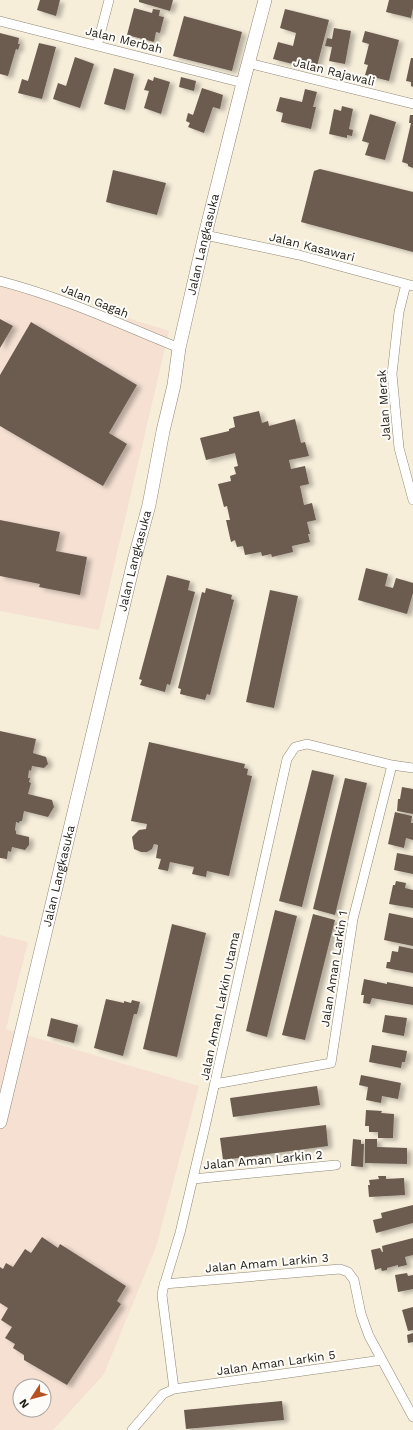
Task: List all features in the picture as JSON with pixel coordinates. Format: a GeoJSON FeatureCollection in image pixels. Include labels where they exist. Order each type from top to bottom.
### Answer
{"type":"FeatureCollection","features":[{"type":"Feature","properties":{"kind":"main road","name":"Jalan Langkasuka"},"geometry":{"type":"LineString","coordinates":[[0,1120],[135,557],[149,505],[163,431],[174,385],[179,348],[205,235],[242,83],[265,0]]}},
{"type":"Feature","properties":{"kind":"street"},"geometry":{"type":"LineString","coordinates":[[97,46],[109,0]]}},
{"type":"Feature","properties":{"kind":"street","name":"Jalan Merbah"},"geometry":{"type":"LineString","coordinates":[[0,20],[242,83]]}},
{"type":"Feature","properties":{"kind":"street","name":"Jalan Rajawali"},"geometry":{"type":"LineString","coordinates":[[248,63],[413,104]]}},
{"type":"Feature","properties":{"kind":"street","name":"Jalan Kasawari"},"geometry":{"type":"LineString","coordinates":[[205,235],[299,255],[410,285]]}},
{"type":"Feature","properties":{"kind":"street","name":"Jalan Gagah"},"geometry":{"type":"LineString","coordinates":[[0,281],[33,289],[68,302],[179,348]]}},
{"type":"Feature","properties":{"kind":"street","name":"Jalan Merak"},"geometry":{"type":"LineString","coordinates":[[410,285],[400,312],[392,374],[399,448],[413,500]]}},
{"type":"Feature","properties":{"kind":"street","name":"Jalan Aman Larkin Utama"},"geometry":{"type":"LineString","coordinates":[[174,1390],[162,1295],[164,1284],[172,1264],[215,1084],[254,901],[287,759],[295,747],[306,744],[392,765],[413,768]]}},
{"type":"Feature","properties":{"kind":"street","name":"Jalan Aman Larkin 1"},"geometry":{"type":"LineString","coordinates":[[215,1084],[331,1063],[353,919],[392,765]]}},
{"type":"Feature","properties":{"kind":"street","name":"Jalan Aman Larkin 2"},"geometry":{"type":"LineString","coordinates":[[193,1178],[336,1165]]}},
{"type":"Feature","properties":{"kind":"street","name":"Jalan Amam Larkin 3"},"geometry":{"type":"LineString","coordinates":[[164,1284],[340,1269],[348,1272],[354,1280],[361,1314],[370,1336],[413,1417]]}},
{"type":"Feature","properties":{"kind":"street","name":"Jalan Aman Larkin 5"},"geometry":{"type":"LineString","coordinates":[[174,1390],[382,1360]]}},
{"type":"Feature","properties":{"kind":"street"},"geometry":{"type":"LineString","coordinates":[[132,1430],[163,1394],[174,1390]]}},
{"type":"Feature","properties":{"kind":"shaded area"},"geometry":{"type":"Polygon","coordinates":[[[0,278],[169,331],[99,630],[0,611],[0,278]]]}},
{"type":"Feature","properties":{"kind":"shaded area"},"geometry":{"type":"Polygon","coordinates":[[[0,935],[28,942],[6,1029],[199,1086],[156,1247],[104,1374],[53,1430],[0,1430],[0,935]]]}},
{"type":"Feature","properties":{"kind":"building"},"geometry":{"type":"Polygon","coordinates":[[[40,0],[60,0],[56,16],[37,10],[40,0]]]}},
{"type":"Feature","properties":{"kind":"building"},"geometry":{"type":"Polygon","coordinates":[[[139,0],[173,0],[170,11],[139,2],[139,0]]]}},
{"type":"Feature","properties":{"kind":"building"},"geometry":{"type":"Polygon","coordinates":[[[389,0],[413,0],[411,18],[386,12],[389,0]]]}},
{"type":"Feature","properties":{"kind":"building"},"geometry":{"type":"Polygon","coordinates":[[[134,8],[152,13],[153,9],[160,10],[159,16],[164,17],[160,33],[156,32],[154,42],[127,35],[134,8]]]}},
{"type":"Feature","properties":{"kind":"building"},"geometry":{"type":"Polygon","coordinates":[[[285,9],[329,20],[316,70],[273,59],[278,42],[293,46],[296,33],[280,28],[285,9]]]}},
{"type":"Feature","properties":{"kind":"building"},"geometry":{"type":"Polygon","coordinates":[[[184,16],[242,32],[232,71],[173,56],[184,16]]]}},
{"type":"Feature","properties":{"kind":"building"},"geometry":{"type":"Polygon","coordinates":[[[334,28],[351,31],[345,64],[329,61],[332,47],[325,46],[327,38],[332,39],[334,28]]]}},
{"type":"Feature","properties":{"kind":"building"},"geometry":{"type":"Polygon","coordinates":[[[365,31],[399,40],[389,81],[365,75],[368,65],[364,64],[369,44],[362,42],[365,31]]]}},
{"type":"Feature","properties":{"kind":"building"},"geometry":{"type":"Polygon","coordinates":[[[0,33],[19,38],[18,44],[20,44],[18,50],[16,49],[8,76],[0,74],[0,33]]]}},
{"type":"Feature","properties":{"kind":"building"},"geometry":{"type":"Polygon","coordinates":[[[39,43],[56,47],[42,99],[18,93],[22,79],[28,81],[39,43]]]}},
{"type":"Feature","properties":{"kind":"building"},"geometry":{"type":"Polygon","coordinates":[[[75,57],[94,64],[80,108],[53,99],[58,83],[66,86],[75,57]]]}},
{"type":"Feature","properties":{"kind":"building"},"geometry":{"type":"Polygon","coordinates":[[[411,58],[413,58],[413,87],[411,86],[411,82],[406,81],[411,58]]]}},
{"type":"Feature","properties":{"kind":"building"},"geometry":{"type":"Polygon","coordinates":[[[114,68],[134,74],[125,110],[104,104],[114,68]]]}},
{"type":"Feature","properties":{"kind":"building"},"geometry":{"type":"Polygon","coordinates":[[[154,77],[170,82],[161,114],[144,108],[149,91],[144,90],[148,79],[153,81],[154,77]]]}},
{"type":"Feature","properties":{"kind":"building"},"geometry":{"type":"Polygon","coordinates":[[[181,77],[196,81],[194,91],[179,87],[181,77]]]}},
{"type":"Feature","properties":{"kind":"building"},"geometry":{"type":"Polygon","coordinates":[[[202,88],[223,95],[220,109],[213,107],[204,133],[188,127],[190,123],[186,121],[188,113],[193,115],[202,88]]]}},
{"type":"Feature","properties":{"kind":"building"},"geometry":{"type":"Polygon","coordinates":[[[305,89],[317,92],[313,107],[316,107],[311,129],[281,122],[283,113],[276,111],[280,97],[302,102],[305,89]]]}},
{"type":"Feature","properties":{"kind":"building"},"geometry":{"type":"Polygon","coordinates":[[[342,106],[353,109],[349,129],[353,130],[352,136],[347,135],[347,138],[329,134],[334,109],[341,111],[342,106]]]}},
{"type":"Feature","properties":{"kind":"building"},"geometry":{"type":"Polygon","coordinates":[[[370,114],[396,122],[385,160],[365,155],[369,143],[362,141],[370,114]]]}},
{"type":"Feature","properties":{"kind":"building"},"geometry":{"type":"Polygon","coordinates":[[[410,115],[413,115],[413,168],[402,162],[411,123],[409,123],[410,115]]]}},
{"type":"Feature","properties":{"kind":"building"},"geometry":{"type":"Polygon","coordinates":[[[320,169],[413,192],[413,252],[301,222],[314,171],[320,169]]]}},
{"type":"Feature","properties":{"kind":"building"},"geometry":{"type":"Polygon","coordinates":[[[113,170],[166,183],[157,215],[106,202],[113,170]]]}},
{"type":"Feature","properties":{"kind":"building"},"geometry":{"type":"Polygon","coordinates":[[[0,319],[13,326],[0,348],[0,319]]]}},
{"type":"Feature","properties":{"kind":"building"},"geometry":{"type":"Polygon","coordinates":[[[31,322],[137,385],[109,433],[127,444],[103,486],[0,426],[0,375],[31,322]]]}},
{"type":"Feature","properties":{"kind":"building"},"geometry":{"type":"Polygon","coordinates":[[[259,411],[262,423],[268,421],[269,426],[295,419],[301,443],[305,442],[309,456],[289,460],[291,469],[305,466],[309,484],[300,486],[304,505],[312,503],[316,520],[307,522],[310,542],[292,546],[293,552],[272,557],[271,554],[262,556],[261,552],[245,555],[243,546],[237,547],[235,540],[231,542],[226,520],[230,520],[227,506],[224,507],[218,484],[231,481],[230,476],[236,474],[234,467],[238,466],[235,453],[206,460],[200,438],[229,431],[229,429],[235,427],[233,417],[259,411]]]}},
{"type":"Feature","properties":{"kind":"building"},"geometry":{"type":"Polygon","coordinates":[[[0,520],[60,532],[56,551],[87,557],[80,595],[39,587],[40,584],[0,576],[0,520]]]}},
{"type":"Feature","properties":{"kind":"building"},"geometry":{"type":"Polygon","coordinates":[[[366,568],[388,574],[385,586],[393,588],[396,578],[413,583],[413,593],[407,614],[358,600],[366,568]]]}},
{"type":"Feature","properties":{"kind":"building"},"geometry":{"type":"Polygon","coordinates":[[[167,575],[190,581],[188,590],[195,592],[170,685],[167,684],[165,692],[140,685],[142,680],[139,679],[167,575]]]}},
{"type":"Feature","properties":{"kind":"building"},"geometry":{"type":"Polygon","coordinates":[[[206,588],[232,595],[231,599],[234,600],[210,695],[207,694],[205,700],[180,694],[181,689],[178,688],[202,592],[205,593],[206,588]]]}},
{"type":"Feature","properties":{"kind":"building"},"geometry":{"type":"Polygon","coordinates":[[[270,590],[298,596],[274,708],[246,702],[270,590]]]}},
{"type":"Feature","properties":{"kind":"building"},"geometry":{"type":"Polygon","coordinates":[[[0,731],[36,739],[33,753],[46,757],[48,764],[44,768],[32,766],[31,771],[29,770],[28,778],[30,778],[29,782],[31,783],[28,794],[52,800],[54,807],[48,817],[24,811],[22,821],[19,823],[16,822],[15,830],[16,834],[29,837],[29,845],[25,850],[12,847],[11,852],[8,851],[7,859],[0,858],[0,731]]]}},
{"type":"Feature","properties":{"kind":"building"},"geometry":{"type":"Polygon","coordinates":[[[149,742],[245,764],[244,768],[248,769],[247,775],[252,776],[229,876],[207,871],[206,877],[192,874],[194,867],[170,862],[168,871],[158,869],[161,859],[156,858],[158,845],[154,844],[152,849],[147,852],[141,852],[134,849],[132,837],[139,830],[146,829],[147,824],[131,821],[149,742]]]}},
{"type":"Feature","properties":{"kind":"building"},"geometry":{"type":"Polygon","coordinates":[[[312,770],[334,775],[302,907],[279,901],[312,770]]]}},
{"type":"Feature","properties":{"kind":"building"},"geometry":{"type":"Polygon","coordinates":[[[345,778],[367,783],[335,915],[313,909],[345,778]]]}},
{"type":"Feature","properties":{"kind":"building"},"geometry":{"type":"Polygon","coordinates":[[[402,787],[413,789],[413,814],[397,811],[398,799],[400,799],[402,787]]]}},
{"type":"Feature","properties":{"kind":"building"},"geometry":{"type":"Polygon","coordinates":[[[395,812],[412,816],[411,823],[413,823],[413,840],[406,838],[404,848],[388,844],[395,812]]]}},
{"type":"Feature","properties":{"kind":"building"},"geometry":{"type":"Polygon","coordinates":[[[397,853],[413,856],[413,874],[394,870],[397,853]]]}},
{"type":"Feature","properties":{"kind":"building"},"geometry":{"type":"Polygon","coordinates":[[[396,881],[406,883],[405,888],[413,890],[413,908],[389,904],[393,885],[395,885],[396,881]]]}},
{"type":"Feature","properties":{"kind":"building"},"geometry":{"type":"Polygon","coordinates":[[[275,910],[297,916],[267,1037],[246,1031],[275,910]]]}},
{"type":"Feature","properties":{"kind":"building"},"geometry":{"type":"Polygon","coordinates":[[[389,913],[413,918],[413,946],[384,940],[389,913]]]}},
{"type":"Feature","properties":{"kind":"building"},"geometry":{"type":"Polygon","coordinates":[[[313,914],[335,920],[305,1040],[282,1035],[313,914]]]}},
{"type":"Feature","properties":{"kind":"building"},"geometry":{"type":"Polygon","coordinates":[[[172,924],[206,933],[177,1057],[143,1049],[172,924]]]}},
{"type":"Feature","properties":{"kind":"building"},"geometry":{"type":"Polygon","coordinates":[[[399,946],[413,949],[413,973],[386,968],[387,962],[390,962],[392,951],[398,952],[399,946]]]}},
{"type":"Feature","properties":{"kind":"building"},"geometry":{"type":"Polygon","coordinates":[[[364,979],[387,984],[387,982],[413,987],[413,1005],[372,998],[370,1004],[363,1003],[364,995],[361,995],[364,979]]]}},
{"type":"Feature","properties":{"kind":"building"},"geometry":{"type":"Polygon","coordinates":[[[106,999],[124,1003],[124,1001],[131,1003],[132,1000],[140,1002],[137,1014],[134,1014],[123,1056],[94,1048],[106,999]]]}},
{"type":"Feature","properties":{"kind":"building"},"geometry":{"type":"Polygon","coordinates":[[[385,1015],[407,1018],[404,1036],[382,1032],[385,1015]]]}},
{"type":"Feature","properties":{"kind":"building"},"geometry":{"type":"Polygon","coordinates":[[[51,1018],[78,1025],[74,1043],[47,1036],[51,1018]]]}},
{"type":"Feature","properties":{"kind":"building"},"geometry":{"type":"Polygon","coordinates":[[[372,1045],[407,1051],[405,1062],[402,1062],[401,1068],[369,1062],[372,1045]]]}},
{"type":"Feature","properties":{"kind":"building"},"geometry":{"type":"Polygon","coordinates":[[[361,1075],[401,1083],[398,1099],[382,1096],[381,1103],[366,1100],[368,1087],[359,1085],[361,1075]]]}},
{"type":"Feature","properties":{"kind":"building"},"geometry":{"type":"Polygon","coordinates":[[[317,1086],[320,1105],[233,1117],[230,1098],[317,1086]]]}},
{"type":"Feature","properties":{"kind":"building"},"geometry":{"type":"Polygon","coordinates":[[[366,1110],[382,1111],[381,1113],[394,1114],[393,1138],[378,1138],[378,1132],[369,1132],[369,1126],[365,1126],[366,1110]]]}},
{"type":"Feature","properties":{"kind":"building"},"geometry":{"type":"Polygon","coordinates":[[[326,1125],[328,1146],[223,1160],[220,1138],[326,1125]]]}},
{"type":"Feature","properties":{"kind":"building"},"geometry":{"type":"Polygon","coordinates":[[[353,1139],[361,1140],[361,1144],[364,1144],[363,1167],[351,1166],[353,1139]]]}},
{"type":"Feature","properties":{"kind":"building"},"geometry":{"type":"Polygon","coordinates":[[[365,1139],[377,1139],[377,1147],[407,1148],[407,1164],[365,1163],[365,1139]]]}},
{"type":"Feature","properties":{"kind":"building"},"geometry":{"type":"Polygon","coordinates":[[[378,1176],[386,1176],[386,1179],[404,1178],[405,1195],[369,1197],[369,1180],[379,1179],[378,1176]]]}},
{"type":"Feature","properties":{"kind":"building"},"geometry":{"type":"Polygon","coordinates":[[[413,1205],[413,1223],[376,1233],[373,1220],[382,1218],[381,1213],[413,1205]]]}},
{"type":"Feature","properties":{"kind":"building"},"geometry":{"type":"Polygon","coordinates":[[[42,1237],[58,1248],[60,1244],[126,1286],[117,1301],[121,1304],[67,1385],[24,1360],[24,1355],[13,1348],[15,1344],[5,1338],[12,1327],[1,1320],[8,1308],[0,1303],[0,1267],[3,1269],[6,1263],[13,1267],[25,1249],[31,1253],[42,1237]]]}},
{"type":"Feature","properties":{"kind":"building"},"geometry":{"type":"Polygon","coordinates":[[[413,1238],[413,1255],[405,1257],[407,1265],[398,1267],[398,1265],[382,1271],[381,1268],[375,1270],[371,1250],[380,1248],[383,1252],[382,1246],[413,1238]]]}},
{"type":"Feature","properties":{"kind":"building"},"geometry":{"type":"Polygon","coordinates":[[[407,1273],[408,1276],[413,1275],[413,1289],[398,1292],[395,1275],[407,1273]]]}},
{"type":"Feature","properties":{"kind":"building"},"geometry":{"type":"Polygon","coordinates":[[[413,1307],[413,1330],[408,1331],[402,1310],[413,1307]]]}},
{"type":"Feature","properties":{"kind":"building"},"geometry":{"type":"Polygon","coordinates":[[[413,1333],[413,1342],[408,1343],[407,1335],[413,1333]]]}},
{"type":"Feature","properties":{"kind":"building"},"geometry":{"type":"Polygon","coordinates":[[[282,1401],[284,1420],[186,1429],[184,1410],[282,1401]]]}}]}
